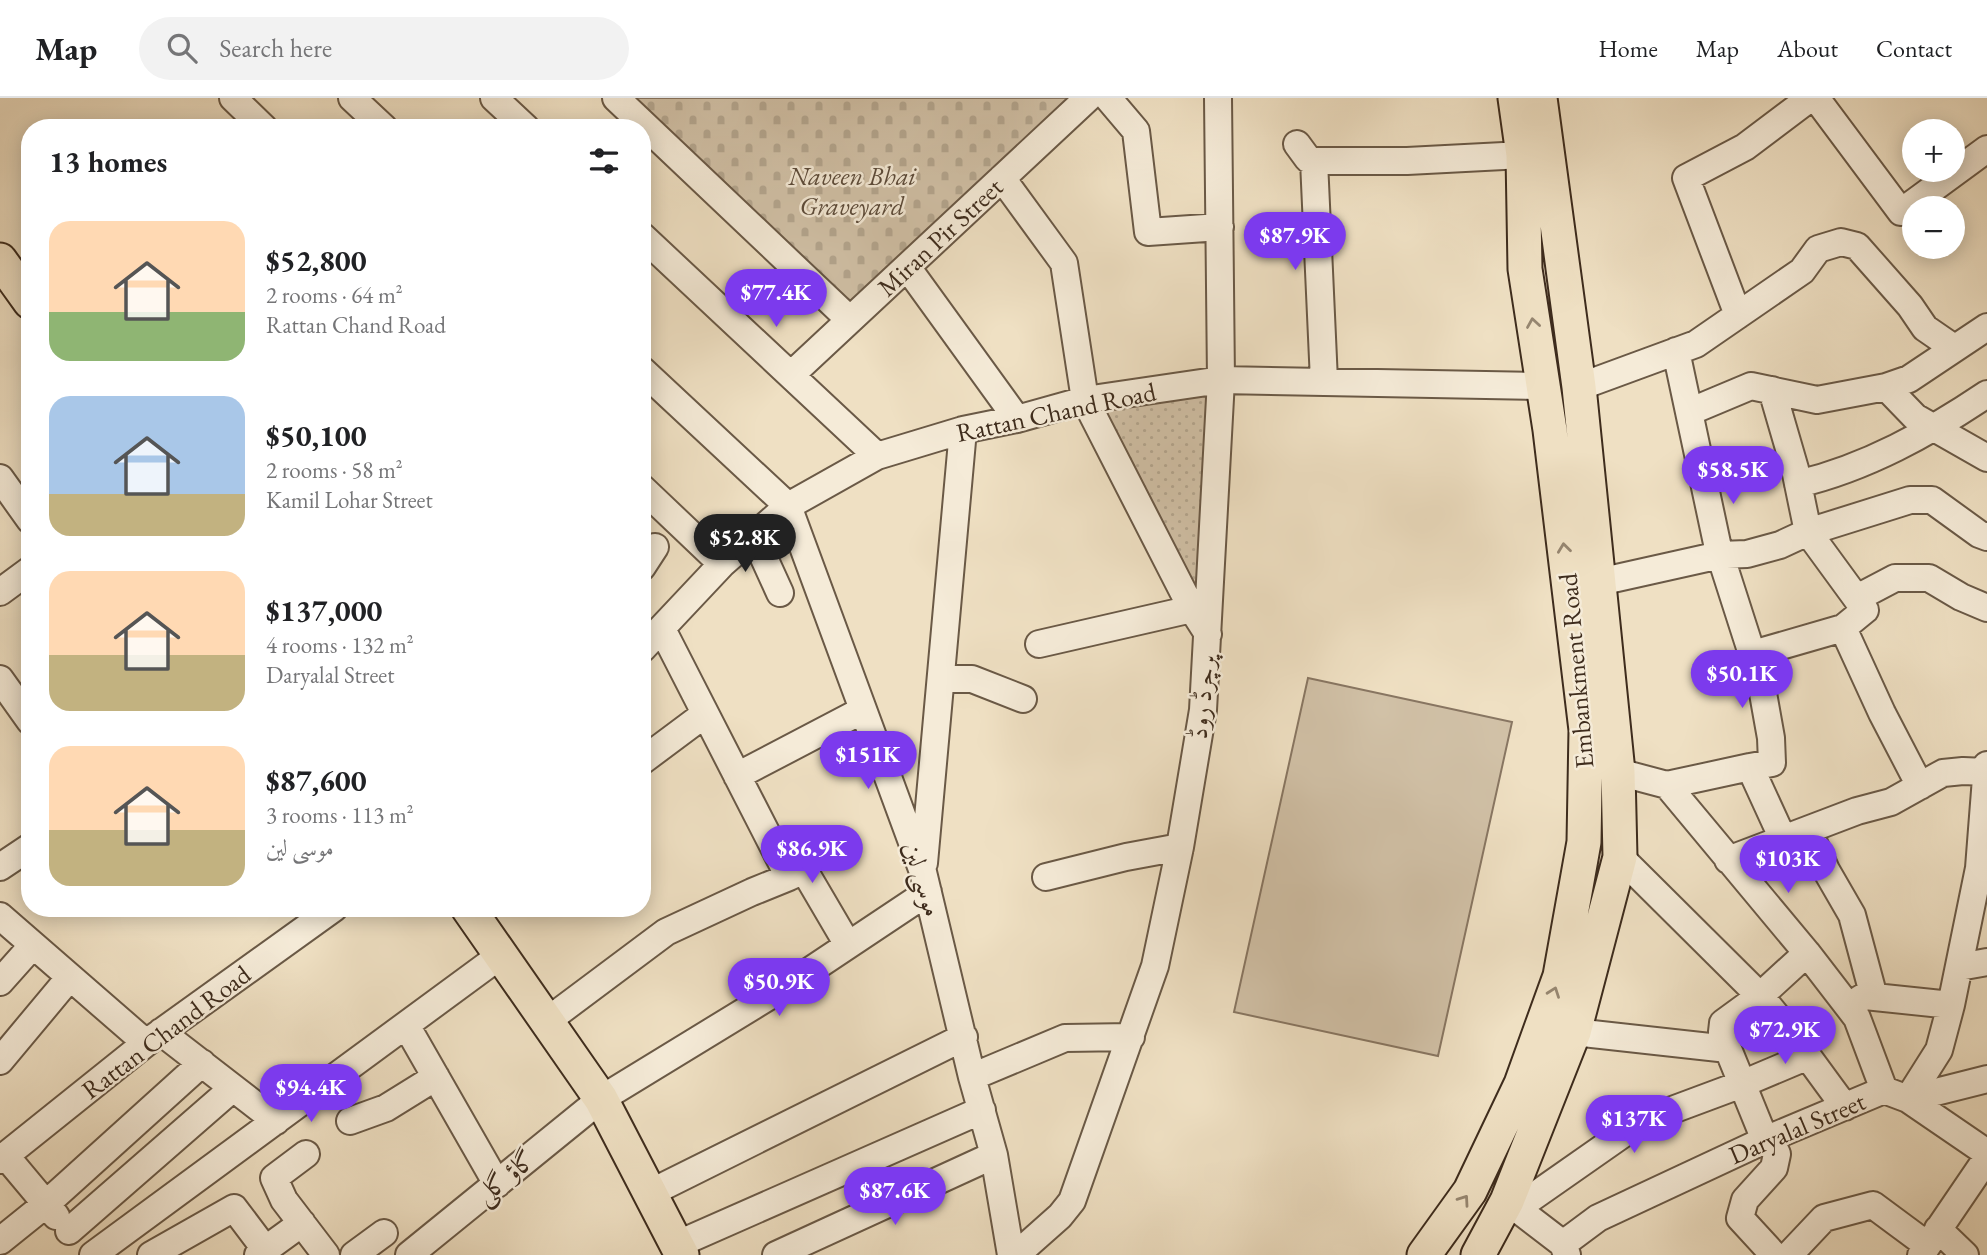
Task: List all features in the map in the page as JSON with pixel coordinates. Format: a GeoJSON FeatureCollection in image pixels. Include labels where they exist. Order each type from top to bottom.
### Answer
{"type":"FeatureCollection","features":[{"type":"Feature","properties":{"kind":"main road","name":"Embankment Road"},"geometry":{"type":"LineString","coordinates":[[1424,1255],[1470,1191],[1521,1084],[1560,976],[1584,842],[1586,730],[1544,386],[1525,269],[1523,155],[1515,98]]}},
{"type":"Feature","properties":{"kind":"main road","name":"Embankment Road"},"geometry":{"type":"LineString","coordinates":[[1478,1255],[1512,1205],[1574,1032],[1620,857],[1618,772],[1579,387],[1540,98]]}},
{"type":"Feature","properties":{"kind":"main road"},"geometry":{"type":"LineString","coordinates":[[0,260],[21,289]]}},
{"type":"Feature","properties":{"kind":"main road"},"geometry":{"type":"LineString","coordinates":[[474,917],[601,1099],[679,1250]]}},
{"type":"Feature","properties":{"kind":"street"},"geometry":{"type":"LineString","coordinates":[[233,98],[255,119]]}},
{"type":"Feature","properties":{"kind":"street"},"geometry":{"type":"LineString","coordinates":[[352,98],[374,119]]}},
{"type":"Feature","properties":{"kind":"street"},"geometry":{"type":"LineString","coordinates":[[494,98],[516,119]]}},
{"type":"Feature","properties":{"kind":"street"},"geometry":{"type":"LineString","coordinates":[[615,98],[637,119]]}},
{"type":"Feature","properties":{"kind":"street","name":"Miran Pir Street"},"geometry":{"type":"LineString","coordinates":[[791,375],[1088,98]]}},
{"type":"Feature","properties":{"kind":"street"},"geometry":{"type":"LineString","coordinates":[[1108,98],[1136,131],[1148,232],[1220,227]]}},
{"type":"Feature","properties":{"kind":"street","name":"پرچرڈ روڈ"},"geometry":{"type":"LineString","coordinates":[[1014,1255],[1060,1216],[1072,1201],[1154,966],[1180,847],[1203,710],[1222,380],[1218,98]]}},
{"type":"Feature","properties":{"kind":"street"},"geometry":{"type":"LineString","coordinates":[[1738,315],[1686,178],[1745,147],[1810,98]]}},
{"type":"Feature","properties":{"kind":"street"},"geometry":{"type":"LineString","coordinates":[[1816,98],[1901,212],[1987,149]]}},
{"type":"Feature","properties":{"kind":"street"},"geometry":{"type":"LineString","coordinates":[[651,132],[850,320]]}},
{"type":"Feature","properties":{"kind":"street"},"geometry":{"type":"LineString","coordinates":[[1324,381],[1305,153],[1407,161],[1523,155]]}},
{"type":"Feature","properties":{"kind":"street"},"geometry":{"type":"LineString","coordinates":[[1002,178],[1064,263],[1085,400],[1192,609],[1208,635]]}},
{"type":"Feature","properties":{"kind":"street"},"geometry":{"type":"LineString","coordinates":[[1579,387],[1696,344],[1802,271],[1818,249],[1841,243],[1857,246],[1910,306],[1925,328],[1954,348]]}},
{"type":"Feature","properties":{"kind":"street"},"geometry":{"type":"LineString","coordinates":[[651,244],[877,456]]}},
{"type":"Feature","properties":{"kind":"street"},"geometry":{"type":"LineString","coordinates":[[907,267],[1017,419]]}},
{"type":"Feature","properties":{"kind":"street"},"geometry":{"type":"LineString","coordinates":[[1689,412],[1751,386],[1817,400],[1886,387],[1909,379],[1987,327]]}},
{"type":"Feature","properties":{"kind":"street"},"geometry":{"type":"LineString","coordinates":[[1618,772],[1667,785],[1772,763],[1771,738],[1755,661],[1720,555],[1676,351]]}},
{"type":"Feature","properties":{"kind":"street","name":"موسی لین"},"geometry":{"type":"LineString","coordinates":[[651,378],[788,506],[926,882],[972,1077],[994,1156],[1014,1255]]}},
{"type":"Feature","properties":{"kind":"street","name":"Rattan Chand Road"},"geometry":{"type":"LineString","coordinates":[[651,640],[722,564],[788,506],[877,456],[963,430],[1017,419],[1085,400],[1222,380],[1544,386]]}},
{"type":"Feature","properties":{"kind":"street"},"geometry":{"type":"LineString","coordinates":[[1886,387],[1915,417],[1987,458]]}},
{"type":"Feature","properties":{"kind":"street"},"geometry":{"type":"LineString","coordinates":[[1755,661],[1843,628],[1865,610],[1808,532],[1798,484],[1772,390]]}},
{"type":"Feature","properties":{"kind":"street"},"geometry":{"type":"LineString","coordinates":[[1798,484],[1815,480],[1901,446],[1987,394]]}},
{"type":"Feature","properties":{"kind":"street"},"geometry":{"type":"LineString","coordinates":[[926,882],[963,430]]}},
{"type":"Feature","properties":{"kind":"street"},"geometry":{"type":"LineString","coordinates":[[0,478],[21,507]]}},
{"type":"Feature","properties":{"kind":"street"},"geometry":{"type":"LineString","coordinates":[[651,497],[722,564]]}},
{"type":"Feature","properties":{"kind":"street"},"geometry":{"type":"LineString","coordinates":[[1599,582],[1720,555],[1747,554],[1910,500],[1932,500],[1987,537]]}},
{"type":"Feature","properties":{"kind":"street"},"geometry":{"type":"LineString","coordinates":[[754,536],[780,593]]}},
{"type":"Feature","properties":{"kind":"street"},"geometry":{"type":"LineString","coordinates":[[1857,598],[1895,578],[1928,578],[1987,608]]}},
{"type":"Feature","properties":{"kind":"street"},"geometry":{"type":"LineString","coordinates":[[1039,644],[1192,609]]}},
{"type":"Feature","properties":{"kind":"street"},"geometry":{"type":"LineString","coordinates":[[1843,628],[1882,713],[1920,786]]}},
{"type":"Feature","properties":{"kind":"street"},"geometry":{"type":"LineString","coordinates":[[662,629],[789,877]]}},
{"type":"Feature","properties":{"kind":"street"},"geometry":{"type":"LineString","coordinates":[[0,679],[21,708]]}},
{"type":"Feature","properties":{"kind":"street"},"geometry":{"type":"LineString","coordinates":[[941,679],[972,679],[1023,699]]}},
{"type":"Feature","properties":{"kind":"street"},"geometry":{"type":"LineString","coordinates":[[737,776],[863,710]]}},
{"type":"Feature","properties":{"kind":"street"},"geometry":{"type":"LineString","coordinates":[[651,754],[705,714]]}},
{"type":"Feature","properties":{"kind":"street"},"geometry":{"type":"LineString","coordinates":[[1896,1095],[1939,1050],[1979,868],[1987,765]]}},
{"type":"Feature","properties":{"kind":"street"},"geometry":{"type":"LineString","coordinates":[[1750,767],[1796,835],[1826,870],[1852,915],[1874,997]]}},
{"type":"Feature","properties":{"kind":"street"},"geometry":{"type":"LineString","coordinates":[[1728,860],[1857,811],[1891,802],[1943,773],[1986,772]]}},
{"type":"Feature","properties":{"kind":"street"},"geometry":{"type":"LineString","coordinates":[[1667,785],[1807,953],[1857,1018],[1896,1095],[1987,1155],[1929,1243]]}},
{"type":"Feature","properties":{"kind":"street"},"geometry":{"type":"LineString","coordinates":[[1046,877],[1180,847]]}},
{"type":"Feature","properties":{"kind":"street"},"geometry":{"type":"LineString","coordinates":[[0,867],[21,853]]}},
{"type":"Feature","properties":{"kind":"street"},"geometry":{"type":"LineString","coordinates":[[1620,857],[1760,996],[1790,1030],[1845,1107]]}},
{"type":"Feature","properties":{"kind":"street"},"geometry":{"type":"LineString","coordinates":[[547,1021],[666,932],[804,870],[848,945]]}},
{"type":"Feature","properties":{"kind":"street","name":"گاؤ گلی"},"geometry":{"type":"LineString","coordinates":[[409,1255],[601,1099],[799,978],[848,945],[926,882]]}},
{"type":"Feature","properties":{"kind":"street"},"geometry":{"type":"LineString","coordinates":[[0,916],[70,977],[153,1037],[202,1063],[276,1121]]}},
{"type":"Feature","properties":{"kind":"street","name":"Rattan Chand Road"},"geometry":{"type":"LineString","coordinates":[[3,1157],[153,1037],[321,917]]}},
{"type":"Feature","properties":{"kind":"street"},"geometry":{"type":"LineString","coordinates":[[0,982],[33,945]]}},
{"type":"Feature","properties":{"kind":"street"},"geometry":{"type":"LineString","coordinates":[[1774,1255],[1740,1219],[1745,1200],[1774,1168],[1777,1154],[1742,1084],[1722,1032],[1723,1023],[1760,996],[1807,953]]}},
{"type":"Feature","properties":{"kind":"street"},"geometry":{"type":"LineString","coordinates":[[3,1157],[69,1231],[104,1252],[501,955]]}},
{"type":"Feature","properties":{"kind":"street"},"geometry":{"type":"LineString","coordinates":[[1959,967],[1987,962]]}},
{"type":"Feature","properties":{"kind":"street"},"geometry":{"type":"LineString","coordinates":[[0,1061],[70,977]]}},
{"type":"Feature","properties":{"kind":"street"},"geometry":{"type":"LineString","coordinates":[[1846,1007],[1865,996],[1951,1005]]}},
{"type":"Feature","properties":{"kind":"street"},"geometry":{"type":"LineString","coordinates":[[406,1025],[497,1184]]}},
{"type":"Feature","properties":{"kind":"street"},"geometry":{"type":"LineString","coordinates":[[1574,1032],[1728,1049]]}},
{"type":"Feature","properties":{"kind":"street"},"geometry":{"type":"LineString","coordinates":[[650,1193],[964,1037]]}},
{"type":"Feature","properties":{"kind":"street"},"geometry":{"type":"LineString","coordinates":[[972,1077],[1065,1038],[1130,1037]]}},
{"type":"Feature","properties":{"kind":"street"},"geometry":{"type":"LineString","coordinates":[[1565,1250],[1512,1205],[1640,1122],[1807,1057]]}},
{"type":"Feature","properties":{"kind":"street"},"geometry":{"type":"LineString","coordinates":[[0,1241],[46,1204],[202,1063]]}},
{"type":"Feature","properties":{"kind":"street"},"geometry":{"type":"LineString","coordinates":[[349,1121],[386,1108],[436,1077]]}},
{"type":"Feature","properties":{"kind":"street","name":"Daryalal Street"},"geometry":{"type":"LineString","coordinates":[[1565,1250],[1598,1218],[1845,1107],[1987,1079]]}},
{"type":"Feature","properties":{"kind":"street"},"geometry":{"type":"LineString","coordinates":[[69,1231],[233,1088]]}},
{"type":"Feature","properties":{"kind":"street"},"geometry":{"type":"LineString","coordinates":[[679,1250],[982,1110]]}},
{"type":"Feature","properties":{"kind":"street"},"geometry":{"type":"LineString","coordinates":[[306,1154],[274,1178],[284,1200],[326,1255]]}},
{"type":"Feature","properties":{"kind":"street"},"geometry":{"type":"LineString","coordinates":[[776,1255],[822,1246],[994,1156]]}},
{"type":"Feature","properties":{"kind":"street"},"geometry":{"type":"LineString","coordinates":[[1788,1255],[1824,1218],[1873,1205],[1929,1243],[1965,1255]]}},
{"type":"Feature","properties":{"kind":"street"},"geometry":{"type":"LineString","coordinates":[[151,1255],[234,1208],[261,1252],[302,1223]]}},
{"type":"Feature","properties":{"kind":"street"},"geometry":{"type":"LineString","coordinates":[[354,1255],[384,1233]]}},
{"type":"Feature","properties":{"kind":"green space","name":"Naveen Bhai Graveyard"},"geometry":{"type":"Polygon","coordinates":[[[622,98],[1088,98],[850,320],[651,126],[651,119],[644,119],[622,98]]]}},
{"type":"Feature","properties":{"kind":"green space"},"geometry":{"type":"Polygon","coordinates":[[[1221,380],[1208,634],[1103,411],[1221,380]]]}},
{"type":"Feature","properties":{"kind":"green space"},"geometry":{"type":"Polygon","coordinates":[[[1308,678],[1512,722],[1438,1056],[1234,1012],[1308,678]]]}}]}
